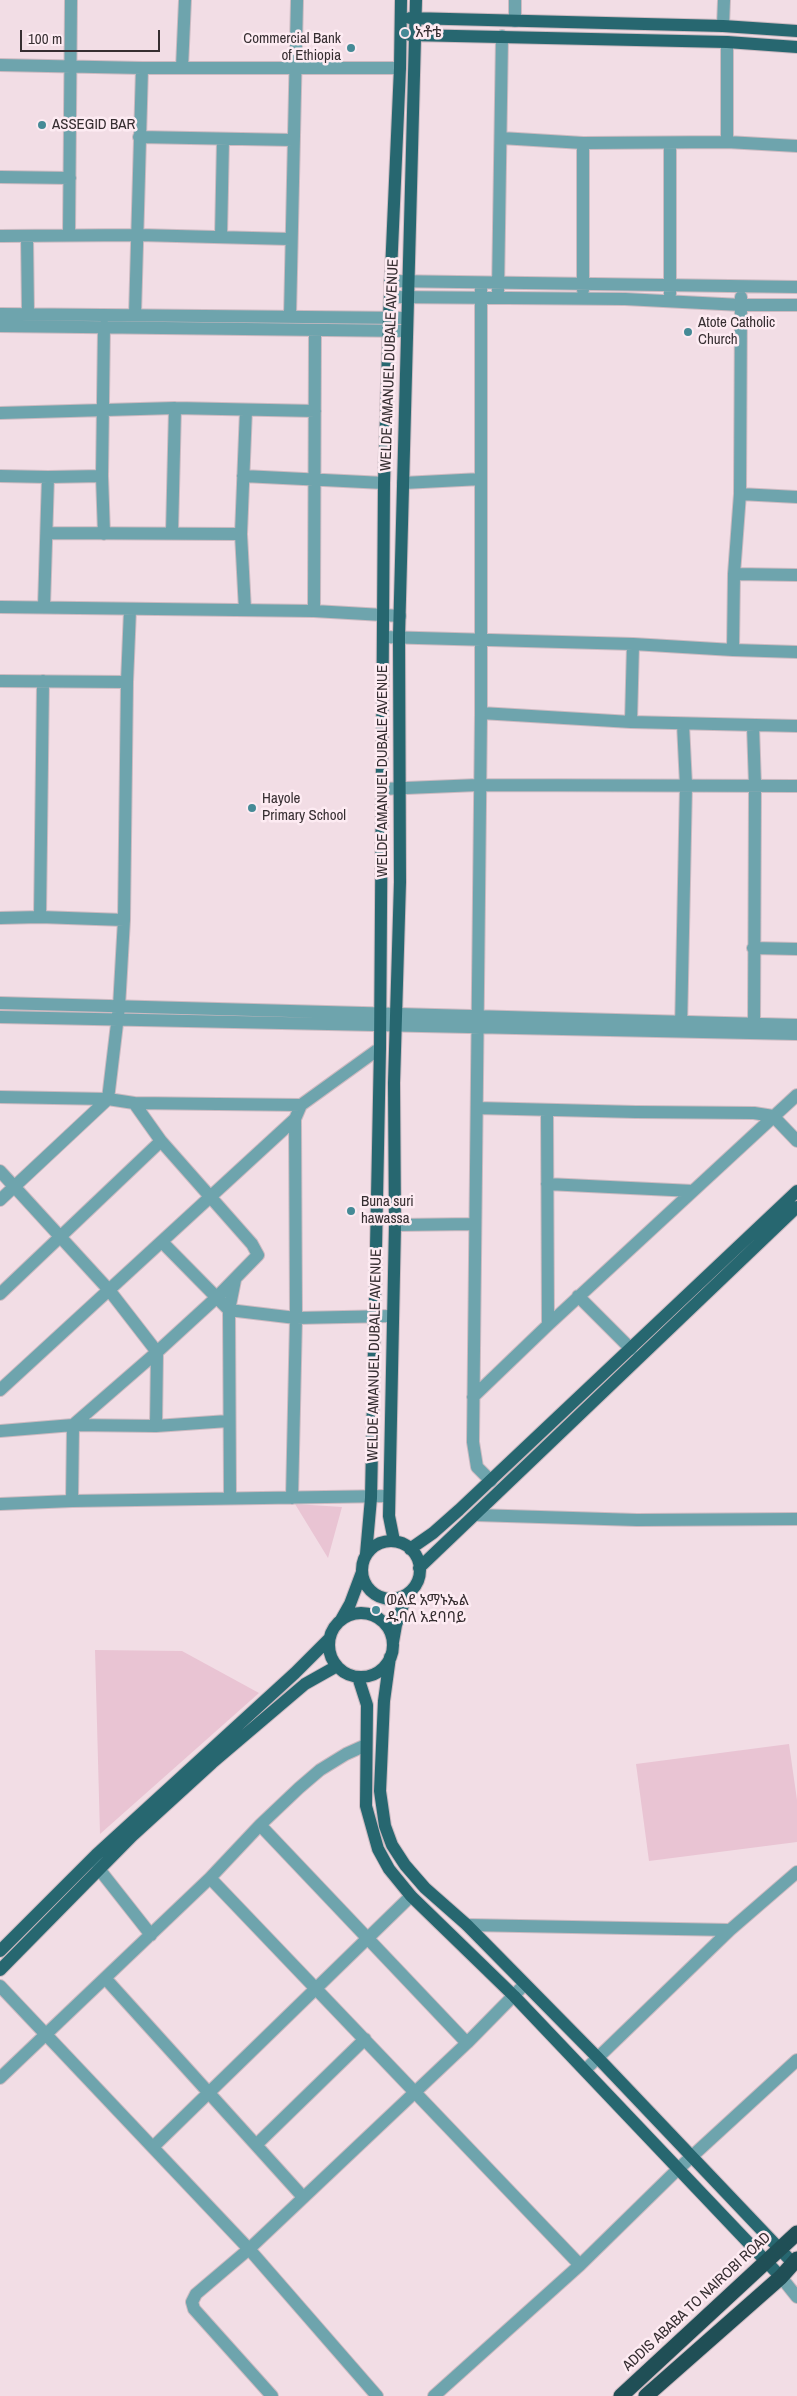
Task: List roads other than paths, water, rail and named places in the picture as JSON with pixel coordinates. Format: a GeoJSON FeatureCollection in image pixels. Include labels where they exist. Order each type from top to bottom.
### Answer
{"type":"FeatureCollection","features":[{"type":"Feature","properties":{"kind":"highway","name":"ADDIS ABABA TO NAIROBI ROAD"},"geometry":{"type":"LineString","coordinates":[[621,2396],[797,2233]]}},
{"type":"Feature","properties":{"kind":"highway"},"geometry":{"type":"LineString","coordinates":[[646,2396],[781,2277],[795,2261]]}},
{"type":"Feature","properties":{"kind":"main road"},"geometry":{"type":"LineString","coordinates":[[341,1620],[351,1614],[363,1613],[374,1616],[383,1622],[390,1632],[391,1651],[384,1667],[376,1674],[358,1677],[343,1672],[337,1666],[329,1651],[329,1640],[333,1629],[341,1620],[350,1604],[362,1572],[366,1554],[371,1498],[380,1048],[384,483],[401,0]]}},
{"type":"Feature","properties":{"kind":"main road","name":"WELDE AMANUEL DUBALE AVENUE"},"geometry":{"type":"LineString","coordinates":[[394,1541],[389,1521],[389,1496],[395,1225],[396,1019],[400,882],[398,788],[399,636],[416,0]]}},
{"type":"Feature","properties":{"kind":"main road"},"geometry":{"type":"LineString","coordinates":[[400,17],[723,26],[797,31]]}},
{"type":"Feature","properties":{"kind":"main road"},"geometry":{"type":"LineString","coordinates":[[400,34],[728,42],[797,47]]}},
{"type":"Feature","properties":{"kind":"main road"},"geometry":{"type":"LineString","coordinates":[[377,1151],[394,1153]]}},
{"type":"Feature","properties":{"kind":"main road"},"geometry":{"type":"LineString","coordinates":[[410,1548],[433,1532],[491,1481],[797,1191]]}},
{"type":"Feature","properties":{"kind":"main road"},"geometry":{"type":"LineString","coordinates":[[795,2261],[780,2249],[691,2158],[598,2058],[467,1925],[413,1874],[392,1845],[385,1826],[380,1791],[384,1701],[391,1651],[396,1625],[407,1594],[415,1585],[420,1568],[797,1208]]}},
{"type":"Feature","properties":{"kind":"main road"},"geometry":{"type":"LineString","coordinates":[[366,1554],[378,1544],[394,1541],[410,1548],[414,1552],[420,1568]]}},
{"type":"Feature","properties":{"kind":"main road"},"geometry":{"type":"LineString","coordinates":[[362,1572],[366,1584],[374,1593],[385,1598],[396,1598],[407,1594]]}},
{"type":"Feature","properties":{"kind":"main road"},"geometry":{"type":"LineString","coordinates":[[0,1951],[96,1855],[329,1640]]}},
{"type":"Feature","properties":{"kind":"main road"},"geometry":{"type":"LineString","coordinates":[[0,1970],[132,1836],[212,1763],[305,1684],[337,1666]]}},
{"type":"Feature","properties":{"kind":"main road"},"geometry":{"type":"LineString","coordinates":[[358,1677],[366,1697],[366,1806],[370,1827],[385,1862],[411,1896],[514,1996],[677,2170],[781,2277]]}},
{"type":"Feature","properties":{"kind":"main road"},"geometry":{"type":"LineString","coordinates":[[402,1886],[413,1874]]}},
{"type":"Feature","properties":{"kind":"street"},"geometry":{"type":"LineString","coordinates":[[69,235],[71,0]]}},
{"type":"Feature","properties":{"kind":"street"},"geometry":{"type":"LineString","coordinates":[[182,68],[185,0]]}},
{"type":"Feature","properties":{"kind":"street"},"geometry":{"type":"LineString","coordinates":[[290,317],[290,239],[297,0]]}},
{"type":"Feature","properties":{"kind":"street"},"geometry":{"type":"LineString","coordinates":[[515,0],[515,21]]}},
{"type":"Feature","properties":{"kind":"street"},"geometry":{"type":"LineString","coordinates":[[723,26],[724,0]]}},
{"type":"Feature","properties":{"kind":"street"},"geometry":{"type":"LineString","coordinates":[[498,297],[502,36]]}},
{"type":"Feature","properties":{"kind":"street"},"geometry":{"type":"LineString","coordinates":[[727,142],[728,42]]}},
{"type":"Feature","properties":{"kind":"street"},"geometry":{"type":"LineString","coordinates":[[0,65],[296,70],[400,68]]}},
{"type":"Feature","properties":{"kind":"street"},"geometry":{"type":"LineString","coordinates":[[135,315],[139,235],[139,137],[142,68]]}},
{"type":"Feature","properties":{"kind":"street"},"geometry":{"type":"LineString","coordinates":[[139,137],[293,140]]}},
{"type":"Feature","properties":{"kind":"street"},"geometry":{"type":"LineString","coordinates":[[501,138],[583,143],[670,144],[727,142],[797,146]]}},
{"type":"Feature","properties":{"kind":"street"},"geometry":{"type":"LineString","coordinates":[[221,237],[223,139]]}},
{"type":"Feature","properties":{"kind":"street"},"geometry":{"type":"LineString","coordinates":[[583,143],[583,299]]}},
{"type":"Feature","properties":{"kind":"street"},"geometry":{"type":"LineString","coordinates":[[670,144],[670,302]]}},
{"type":"Feature","properties":{"kind":"street"},"geometry":{"type":"LineString","coordinates":[[0,177],[70,178]]}},
{"type":"Feature","properties":{"kind":"street"},"geometry":{"type":"LineString","coordinates":[[0,236],[139,235],[290,239]]}},
{"type":"Feature","properties":{"kind":"street"},"geometry":{"type":"LineString","coordinates":[[27,236],[28,314]]}},
{"type":"Feature","properties":{"kind":"street"},"geometry":{"type":"LineString","coordinates":[[390,281],[482,284],[583,283],[797,287]]}},
{"type":"Feature","properties":{"kind":"street"},"geometry":{"type":"LineString","coordinates":[[482,284],[478,1021],[473,1397],[477,1467],[491,1481]]}},
{"type":"Feature","properties":{"kind":"street"},"geometry":{"type":"LineString","coordinates":[[733,650],[734,574],[740,494],[741,287]]}},
{"type":"Feature","properties":{"kind":"street"},"geometry":{"type":"LineString","coordinates":[[390,296],[797,305]]}},
{"type":"Feature","properties":{"kind":"street"},"geometry":{"type":"LineString","coordinates":[[0,314],[407,318]]}},
{"type":"Feature","properties":{"kind":"street"},"geometry":{"type":"LineString","coordinates":[[0,326],[407,331]]}},
{"type":"Feature","properties":{"kind":"street"},"geometry":{"type":"LineString","coordinates":[[104,326],[102,476],[104,534]]}},
{"type":"Feature","properties":{"kind":"street"},"geometry":{"type":"LineString","coordinates":[[314,611],[316,330]]}},
{"type":"Feature","properties":{"kind":"street"},"geometry":{"type":"LineString","coordinates":[[0,413],[175,408],[315,411]]}},
{"type":"Feature","properties":{"kind":"street"},"geometry":{"type":"LineString","coordinates":[[172,533],[175,408]]}},
{"type":"Feature","properties":{"kind":"street"},"geometry":{"type":"LineString","coordinates":[[245,610],[241,534],[246,410]]}},
{"type":"Feature","properties":{"kind":"street"},"geometry":{"type":"LineString","coordinates":[[0,476],[102,476]]}},
{"type":"Feature","properties":{"kind":"street"},"geometry":{"type":"LineString","coordinates":[[243,476],[384,483]]}},
{"type":"Feature","properties":{"kind":"street"},"geometry":{"type":"LineString","coordinates":[[44,607],[48,477]]}},
{"type":"Feature","properties":{"kind":"street"},"geometry":{"type":"LineString","coordinates":[[403,483],[480,479]]}},
{"type":"Feature","properties":{"kind":"street"},"geometry":{"type":"LineString","coordinates":[[740,494],[797,497]]}},
{"type":"Feature","properties":{"kind":"street"},"geometry":{"type":"LineString","coordinates":[[46,532],[241,534]]}},
{"type":"Feature","properties":{"kind":"street"},"geometry":{"type":"LineString","coordinates":[[734,574],[797,575]]}},
{"type":"Feature","properties":{"kind":"street"},"geometry":{"type":"LineString","coordinates":[[0,607],[314,611],[400,616]]}},
{"type":"Feature","properties":{"kind":"street"},"geometry":{"type":"LineString","coordinates":[[0,1200],[108,1099],[119,1013],[124,920],[127,682],[130,610]]}},
{"type":"Feature","properties":{"kind":"street"},"geometry":{"type":"LineString","coordinates":[[383,637],[633,644],[797,652]]}},
{"type":"Feature","properties":{"kind":"street"},"geometry":{"type":"LineString","coordinates":[[631,722],[633,644]]}},
{"type":"Feature","properties":{"kind":"street"},"geometry":{"type":"LineString","coordinates":[[0,681],[127,682]]}},
{"type":"Feature","properties":{"kind":"street"},"geometry":{"type":"LineString","coordinates":[[40,916],[43,681]]}},
{"type":"Feature","properties":{"kind":"street"},"geometry":{"type":"LineString","coordinates":[[480,713],[631,722],[797,726]]}},
{"type":"Feature","properties":{"kind":"street"},"geometry":{"type":"LineString","coordinates":[[681,1026],[686,785],[683,724]]}},
{"type":"Feature","properties":{"kind":"street"},"geometry":{"type":"LineString","coordinates":[[753,726],[755,785],[754,1028]]}},
{"type":"Feature","properties":{"kind":"street"},"geometry":{"type":"LineString","coordinates":[[382,789],[478,785],[797,786]]}},
{"type":"Feature","properties":{"kind":"street"},"geometry":{"type":"LineString","coordinates":[[0,918],[40,916],[124,920]]}},
{"type":"Feature","properties":{"kind":"street"},"geometry":{"type":"LineString","coordinates":[[753,948],[797,949]]}},
{"type":"Feature","properties":{"kind":"street"},"geometry":{"type":"LineString","coordinates":[[0,1003],[119,1013]]}},
{"type":"Feature","properties":{"kind":"street"},"geometry":{"type":"LineString","coordinates":[[0,1016],[119,1013],[754,1028],[797,1025]]}},
{"type":"Feature","properties":{"kind":"street"},"geometry":{"type":"LineString","coordinates":[[754,1028],[797,1034]]}},
{"type":"Feature","properties":{"kind":"street"},"geometry":{"type":"LineString","coordinates":[[292,1498],[296,1318],[295,1120],[301,1105],[380,1048]]}},
{"type":"Feature","properties":{"kind":"street"},"geometry":{"type":"LineString","coordinates":[[473,1397],[578,1296],[797,1095]]}},
{"type":"Feature","properties":{"kind":"street"},"geometry":{"type":"LineString","coordinates":[[0,1097],[108,1099],[134,1103],[301,1105]]}},
{"type":"Feature","properties":{"kind":"street"},"geometry":{"type":"LineString","coordinates":[[72,1501],[73,1425],[216,1298],[258,1255],[252,1244],[161,1141],[134,1103]]}},
{"type":"Feature","properties":{"kind":"street"},"geometry":{"type":"LineString","coordinates":[[476,1108],[636,1112],[738,1112],[773,1116],[797,1141]]}},
{"type":"Feature","properties":{"kind":"street"},"geometry":{"type":"LineString","coordinates":[[547,1110],[548,1325]]}},
{"type":"Feature","properties":{"kind":"street"},"geometry":{"type":"LineString","coordinates":[[0,1390],[295,1120]]}},
{"type":"Feature","properties":{"kind":"street"},"geometry":{"type":"LineString","coordinates":[[0,1294],[161,1141]]}},
{"type":"Feature","properties":{"kind":"street"},"geometry":{"type":"LineString","coordinates":[[0,1172],[109,1290],[157,1352],[156,1426]]}},
{"type":"Feature","properties":{"kind":"street"},"geometry":{"type":"LineString","coordinates":[[547,1184],[693,1190]]}},
{"type":"Feature","properties":{"kind":"street"},"geometry":{"type":"LineString","coordinates":[[395,1225],[475,1224]]}},
{"type":"Feature","properties":{"kind":"street"},"geometry":{"type":"LineString","coordinates":[[162,1242],[229,1310],[296,1318],[392,1316]]}},
{"type":"Feature","properties":{"kind":"street"},"geometry":{"type":"LineString","coordinates":[[230,1498],[228,1421],[229,1310],[235,1280]]}},
{"type":"Feature","properties":{"kind":"street"},"geometry":{"type":"LineString","coordinates":[[578,1296],[630,1349]]}},
{"type":"Feature","properties":{"kind":"street"},"geometry":{"type":"LineString","coordinates":[[0,1432],[73,1425],[156,1426],[228,1421]]}},
{"type":"Feature","properties":{"kind":"street"},"geometry":{"type":"LineString","coordinates":[[0,1504],[230,1498],[371,1498],[389,1496]]}},
{"type":"Feature","properties":{"kind":"street"},"geometry":{"type":"LineString","coordinates":[[475,1515],[637,1520],[797,1519]]}},
{"type":"Feature","properties":{"kind":"street"},"geometry":{"type":"LineString","coordinates":[[0,2078],[210,1878],[260,1825],[320,1770],[346,1754],[366,1745]]}},
{"type":"Feature","properties":{"kind":"street"},"geometry":{"type":"LineString","coordinates":[[260,1825],[467,2043]]}},
{"type":"Feature","properties":{"kind":"street"},"geometry":{"type":"LineString","coordinates":[[96,1855],[99,1869],[151,1935]]}},
{"type":"Feature","properties":{"kind":"street"},"geometry":{"type":"LineString","coordinates":[[585,2070],[730,1930],[797,1872]]}},
{"type":"Feature","properties":{"kind":"street"},"geometry":{"type":"LineString","coordinates":[[210,1878],[580,2265]]}},
{"type":"Feature","properties":{"kind":"street"},"geometry":{"type":"LineString","coordinates":[[153,2147],[411,1896]]}},
{"type":"Feature","properties":{"kind":"street"},"geometry":{"type":"LineString","coordinates":[[467,1925],[730,1930]]}},
{"type":"Feature","properties":{"kind":"street"},"geometry":{"type":"LineString","coordinates":[[105,1978],[303,2197]]}},
{"type":"Feature","properties":{"kind":"street"},"geometry":{"type":"LineString","coordinates":[[272,2396],[194,2309],[192,2302],[196,2294],[249,2249],[416,2092],[524,1985]]}},
{"type":"Feature","properties":{"kind":"street"},"geometry":{"type":"LineString","coordinates":[[0,1986],[249,2249],[377,2396]]}},
{"type":"Feature","properties":{"kind":"street"},"geometry":{"type":"LineString","coordinates":[[256,2144],[365,2039]]}},
{"type":"Feature","properties":{"kind":"street"},"geometry":{"type":"LineString","coordinates":[[434,2396],[580,2265],[677,2170],[797,2060]]}},
{"type":"Feature","properties":{"kind":"street"},"geometry":{"type":"LineString","coordinates":[[781,2277],[797,2297]]}},
{"type":"Feature","properties":{"kind":"place","name":"አቶቴ"},"geometry":{"type":"Point","coordinates":[405,33]}},
{"type":"Feature","properties":{"kind":"place","name":"Commercial Bank of Ethiopia"},"geometry":{"type":"Point","coordinates":[351,48]}},
{"type":"Feature","properties":{"kind":"place","name":"ASSEGID BAR"},"geometry":{"type":"Point","coordinates":[42,125]}},
{"type":"Feature","properties":{"kind":"place","name":"Atote Catholic Church"},"geometry":{"type":"Point","coordinates":[688,332]}},
{"type":"Feature","properties":{"kind":"place","name":"Hayole Primary School"},"geometry":{"type":"Point","coordinates":[252,808]}},
{"type":"Feature","properties":{"kind":"place","name":"Buna suri hawassa"},"geometry":{"type":"Point","coordinates":[351,1211]}},
{"type":"Feature","properties":{"kind":"place","name":"ወልደ አማኑኤል ዱባለ አደባባይ"},"geometry":{"type":"Point","coordinates":[376,1610]}}]}
